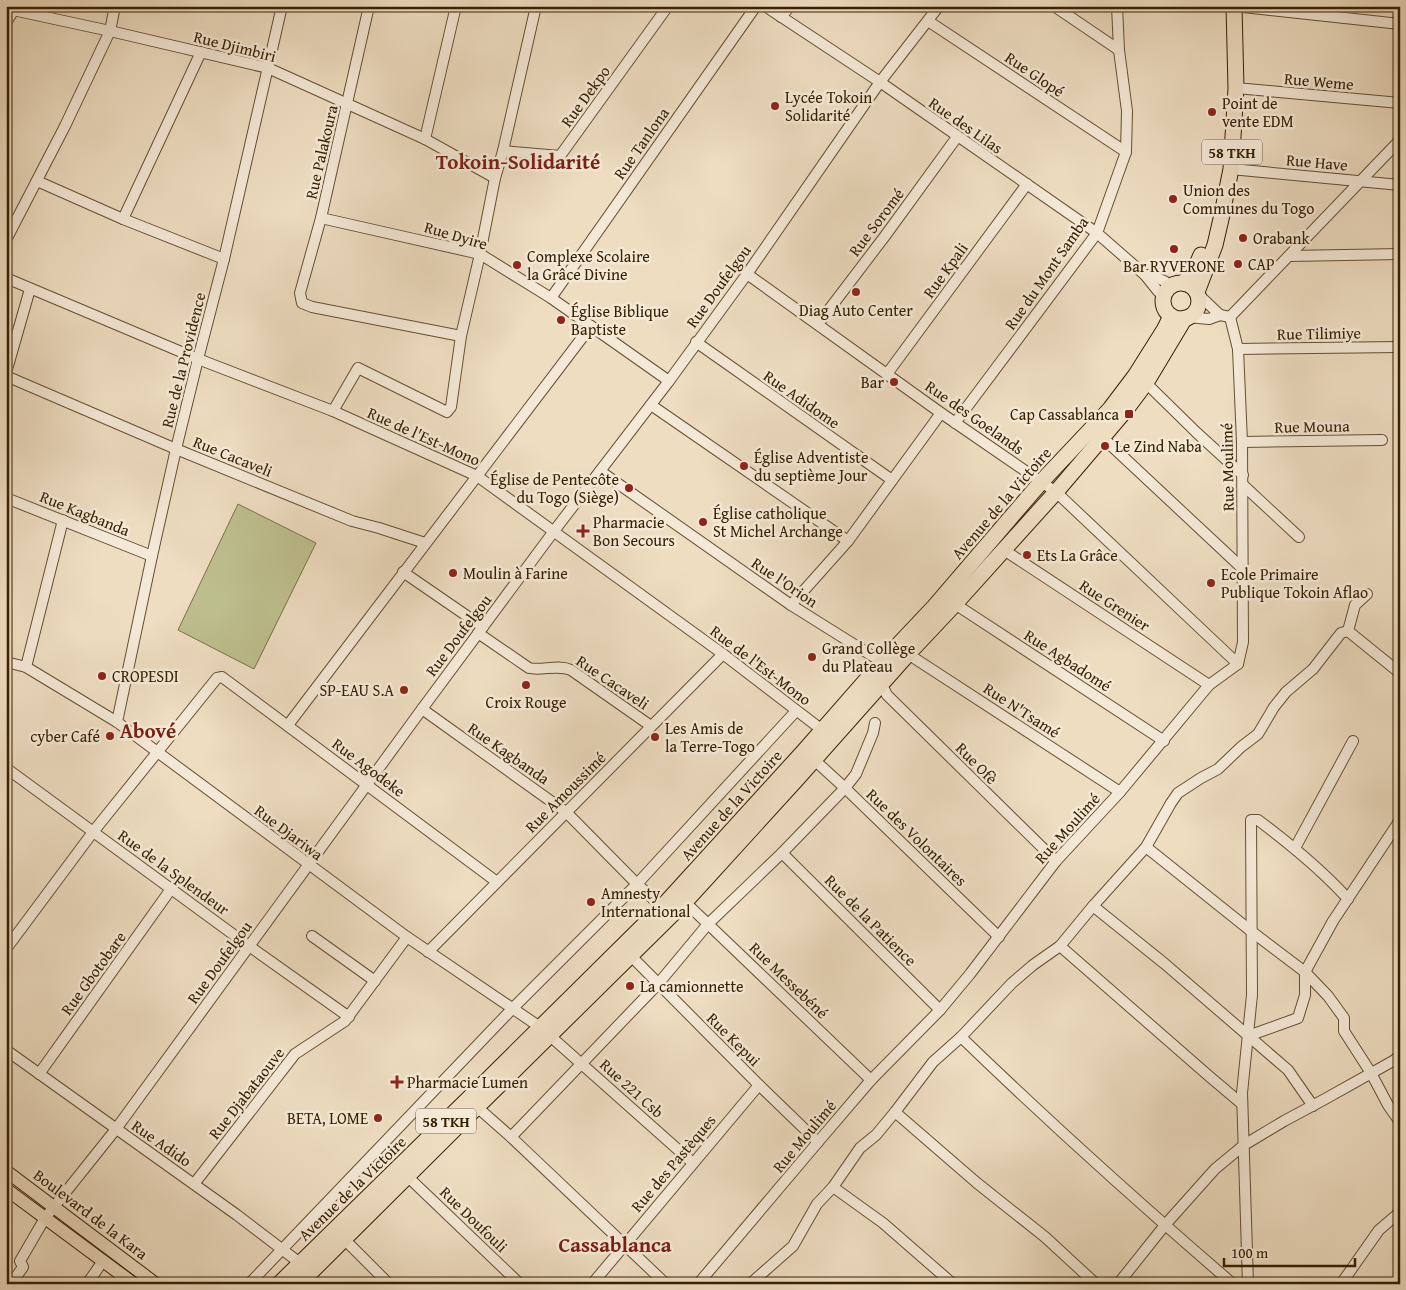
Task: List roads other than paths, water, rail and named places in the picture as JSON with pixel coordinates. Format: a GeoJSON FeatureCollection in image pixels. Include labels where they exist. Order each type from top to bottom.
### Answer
{"type":"FeatureCollection","features":[{"type":"Feature","properties":{"kind":"highway","name":"58 TKH"},"geometry":{"type":"LineString","coordinates":[[1183,290],[1201,255],[1222,168],[1226,87],[1226,6]]}},
{"type":"Feature","properties":{"kind":"highway","name":"58 TKH"},"geometry":{"type":"LineString","coordinates":[[1183,290],[1214,245],[1222,219],[1231,169],[1236,88],[1234,6]]}},
{"type":"Feature","properties":{"kind":"highway"},"geometry":{"type":"LineString","coordinates":[[1183,290],[1199,303],[1198,308],[1192,315],[1182,317],[1166,310],[1164,304],[1183,290]]}},
{"type":"Feature","properties":{"kind":"highway","name":"Avenue de la Victoire"},"geometry":{"type":"LineString","coordinates":[[827,734],[881,684],[955,604],[1056,492],[1125,411],[1146,383],[1182,317]]}},
{"type":"Feature","properties":{"kind":"highway","name":"Avenue de la Victoire"},"geometry":{"type":"LineString","coordinates":[[279,1284],[468,1099],[631,956],[685,902],[827,734],[882,662],[934,607],[1042,482],[1086,436],[1124,392],[1151,352],[1182,317]]}},
{"type":"Feature","properties":{"kind":"highway","name":"Avenue de la Victoire"},"geometry":{"type":"LineString","coordinates":[[299,1284],[476,1107],[662,907],[809,755]]}},
{"type":"Feature","properties":{"kind":"main road","name":"Boulevard de la Kara"},"geometry":{"type":"LineString","coordinates":[[6,1171],[156,1284]]}},
{"type":"Feature","properties":{"kind":"main road","name":"Boulevard de la Kara"},"geometry":{"type":"LineString","coordinates":[[6,1189],[134,1284]]}},
{"type":"Feature","properties":{"kind":"street"},"geometry":{"type":"LineString","coordinates":[[6,240],[110,31],[115,6]]}},
{"type":"Feature","properties":{"kind":"street","name":"Rue de la Providence"},"geometry":{"type":"LineString","coordinates":[[117,722],[176,449],[224,259],[282,6]]}},
{"type":"Feature","properties":{"kind":"street","name":"Rue Palakoura"},"geometry":{"type":"LineString","coordinates":[[369,6],[321,218],[300,294],[302,303],[312,307],[461,336]]}},
{"type":"Feature","properties":{"kind":"street"},"geometry":{"type":"LineString","coordinates":[[425,139],[456,6]]}},
{"type":"Feature","properties":{"kind":"street"},"geometry":{"type":"LineString","coordinates":[[333,411],[358,368],[447,412],[451,406],[461,336],[495,178],[503,151],[536,6]]}},
{"type":"Feature","properties":{"kind":"street","name":"Rue Dekpo"},"geometry":{"type":"LineString","coordinates":[[503,151],[560,156],[668,6]]}},
{"type":"Feature","properties":{"kind":"street","name":"Rue Tanlona"},"geometry":{"type":"LineString","coordinates":[[551,298],[756,6]]}},
{"type":"Feature","properties":{"kind":"street","name":"Rue des Lilas"},"geometry":{"type":"LineString","coordinates":[[765,6],[880,82],[1097,233],[1145,275],[1165,280],[1225,316]]}},
{"type":"Feature","properties":{"kind":"street"},"geometry":{"type":"LineString","coordinates":[[781,17],[790,6]]}},
{"type":"Feature","properties":{"kind":"street","name":"Rue Doufelgou"},"geometry":{"type":"LineString","coordinates":[[10,1284],[23,1267],[20,1260],[53,1206],[116,1129],[480,630],[669,381],[747,274],[880,82],[939,6]]}},
{"type":"Feature","properties":{"kind":"street"},"geometry":{"type":"LineString","coordinates":[[1054,6],[1119,50]]}},
{"type":"Feature","properties":{"kind":"street","name":"Rue du Mont Samba"},"geometry":{"type":"LineString","coordinates":[[955,423],[1097,233],[1126,152],[1127,111],[1119,50],[1117,6]]}},
{"type":"Feature","properties":{"kind":"street"},"geometry":{"type":"LineString","coordinates":[[1234,6],[1400,24]]}},
{"type":"Feature","properties":{"kind":"street"},"geometry":{"type":"LineString","coordinates":[[6,23],[12,8]]}},
{"type":"Feature","properties":{"kind":"street","name":"Rue Djimbiri"},"geometry":{"type":"LineString","coordinates":[[12,8],[268,68],[425,139],[495,178]]}},
{"type":"Feature","properties":{"kind":"street","name":"Rue Glopé"},"geometry":{"type":"LineString","coordinates":[[928,21],[1126,152]]}},
{"type":"Feature","properties":{"kind":"street"},"geometry":{"type":"LineString","coordinates":[[123,219],[201,52]]}},
{"type":"Feature","properties":{"kind":"street","name":"Rue Weme"},"geometry":{"type":"LineString","coordinates":[[1236,88],[1400,103]]}},
{"type":"Feature","properties":{"kind":"street","name":"Rue Soromé"},"geometry":{"type":"LineString","coordinates":[[818,324],[957,137]]}},
{"type":"Feature","properties":{"kind":"street"},"geometry":{"type":"LineString","coordinates":[[1182,317],[1209,319],[1225,316],[1289,256],[1400,140]]}},
{"type":"Feature","properties":{"kind":"street","name":"Rue Have"},"geometry":{"type":"LineString","coordinates":[[1231,169],[1400,186]]}},
{"type":"Feature","properties":{"kind":"street"},"geometry":{"type":"LineString","coordinates":[[37,181],[123,219],[224,259]]}},
{"type":"Feature","properties":{"kind":"street","name":"Rue Kpali"},"geometry":{"type":"LineString","coordinates":[[887,374],[1027,184]]}},
{"type":"Feature","properties":{"kind":"street","name":"Rue Dyire"},"geometry":{"type":"LineString","coordinates":[[321,218],[480,254],[551,298],[669,381]]}},
{"type":"Feature","properties":{"kind":"street"},"geometry":{"type":"LineString","coordinates":[[1289,256],[1400,254]]}},
{"type":"Feature","properties":{"kind":"street","name":"Rue des Goelands"},"geometry":{"type":"LineString","coordinates":[[747,274],[955,423],[1056,492],[1238,664]]}},
{"type":"Feature","properties":{"kind":"street","name":"Rue de l'Est-Mono"},"geometry":{"type":"LineString","coordinates":[[6,278],[198,359],[333,411],[477,476],[723,654],[827,734]]}},
{"type":"Feature","properties":{"kind":"street"},"geometry":{"type":"LineString","coordinates":[[6,373],[30,289]]}},
{"type":"Feature","properties":{"kind":"street","name":"Rue Moulimé"},"geometry":{"type":"LineString","coordinates":[[698,1284],[871,1080],[940,1010],[999,937],[1056,861],[1120,792],[1209,685],[1238,664],[1243,642],[1242,442],[1238,349],[1225,316]]}},
{"type":"Feature","properties":{"kind":"street"},"geometry":{"type":"LineString","coordinates":[[288,725],[590,326]]}},
{"type":"Feature","properties":{"kind":"street","name":"Rue Adidome"},"geometry":{"type":"LineString","coordinates":[[696,342],[892,480]]}},
{"type":"Feature","properties":{"kind":"street","name":"Rue Tilimiye"},"geometry":{"type":"LineString","coordinates":[[1238,349],[1400,347]]}},
{"type":"Feature","properties":{"kind":"street","name":"Rue Cacaveli"},"geometry":{"type":"LineString","coordinates":[[6,376],[176,449],[352,521],[425,543]]}},
{"type":"Feature","properties":{"kind":"street"},"geometry":{"type":"LineString","coordinates":[[1146,383],[1299,537]]}},
{"type":"Feature","properties":{"kind":"street"},"geometry":{"type":"LineString","coordinates":[[651,405],[848,541]]}},
{"type":"Feature","properties":{"kind":"street"},"geometry":{"type":"LineString","coordinates":[[791,605],[848,541],[941,413]]}},
{"type":"Feature","properties":{"kind":"street"},"geometry":{"type":"LineString","coordinates":[[1102,437],[1242,568]]}},
{"type":"Feature","properties":{"kind":"street","name":"Rue Mouna"},"geometry":{"type":"LineString","coordinates":[[1242,442],[1382,440]]}},
{"type":"Feature","properties":{"kind":"street","name":"Rue l'Orion"},"geometry":{"type":"LineString","coordinates":[[600,470],[791,605],[882,662]]}},
{"type":"Feature","properties":{"kind":"street","name":"Rue Kagbanda"},"geometry":{"type":"LineString","coordinates":[[6,498],[152,556]]}},
{"type":"Feature","properties":{"kind":"street"},"geometry":{"type":"LineString","coordinates":[[26,667],[63,520]]}},
{"type":"Feature","properties":{"kind":"street","name":"Rue Grenier"},"geometry":{"type":"LineString","coordinates":[[1004,550],[1209,685]]}},
{"type":"Feature","properties":{"kind":"street","name":"Rue Cacaveli"},"geometry":{"type":"LineString","coordinates":[[403,572],[529,668],[566,667],[651,726]]}},
{"type":"Feature","properties":{"kind":"street"},"geometry":{"type":"LineString","coordinates":[[1348,630],[1355,605],[1368,594]]}},
{"type":"Feature","properties":{"kind":"street","name":"Rue Agbadomé"},"geometry":{"type":"LineString","coordinates":[[955,604],[1164,741]]}},
{"type":"Feature","properties":{"kind":"street"},"geometry":{"type":"LineString","coordinates":[[1348,630],[1400,673]]}},
{"type":"Feature","properties":{"kind":"street"},"geometry":{"type":"LineString","coordinates":[[750,1284],[793,1246],[817,1204],[833,1187],[860,1148],[876,1135],[895,1112],[933,1062],[961,1037],[1012,983],[1060,946],[1146,847],[1178,793],[1218,769],[1258,734],[1274,707],[1286,692],[1313,669],[1341,633],[1348,630]]}},
{"type":"Feature","properties":{"kind":"street","name":"Rue Amoussimé"},"geometry":{"type":"LineString","coordinates":[[428,952],[723,654]]}},
{"type":"Feature","properties":{"kind":"street","name":"Rue N'Tsamé"},"geometry":{"type":"LineString","coordinates":[[908,654],[1120,792]]}},
{"type":"Feature","properties":{"kind":"street","name":"Rue Djariwa"},"geometry":{"type":"LineString","coordinates":[[6,662],[26,667],[117,722],[407,938],[545,1031]]}},
{"type":"Feature","properties":{"kind":"street","name":"Rue Agodeke"},"geometry":{"type":"LineString","coordinates":[[158,752],[217,678],[222,677],[497,882]]}},
{"type":"Feature","properties":{"kind":"street","name":"Rue Ofè"},"geometry":{"type":"LineString","coordinates":[[881,684],[887,695],[1056,861]]}},
{"type":"Feature","properties":{"kind":"street","name":"Rue Kagbanda"},"geometry":{"type":"LineString","coordinates":[[422,709],[566,812],[662,907]]}},
{"type":"Feature","properties":{"kind":"street"},"geometry":{"type":"LineString","coordinates":[[250,1284],[513,1008],[637,884],[796,711]]}},
{"type":"Feature","properties":{"kind":"street"},"geometry":{"type":"LineString","coordinates":[[511,1137],[658,984],[708,924],[782,853],[845,788],[856,774],[873,733],[875,723]]}},
{"type":"Feature","properties":{"kind":"street"},"geometry":{"type":"LineString","coordinates":[[1295,848],[1354,741]]}},
{"type":"Feature","properties":{"kind":"street"},"geometry":{"type":"LineString","coordinates":[[6,948],[93,832],[158,752]]}},
{"type":"Feature","properties":{"kind":"street","name":"Rue des Volontaires"},"geometry":{"type":"LineString","coordinates":[[809,755],[999,937]]}},
{"type":"Feature","properties":{"kind":"street","name":"Rue de la Splendeur"},"geometry":{"type":"LineString","coordinates":[[8,774],[93,832],[349,1017]]}},
{"type":"Feature","properties":{"kind":"street"},"geometry":{"type":"LineString","coordinates":[[1248,1284],[1242,1093],[1252,995],[1251,820],[1258,820],[1295,848],[1329,878],[1348,898]]}},
{"type":"Feature","properties":{"kind":"street"},"geometry":{"type":"LineString","coordinates":[[1248,1036],[1298,1018],[1305,995],[1305,972],[1333,921],[1400,820]]}},
{"type":"Feature","properties":{"kind":"street"},"geometry":{"type":"LineString","coordinates":[[1146,847],[1305,972],[1328,996],[1344,1018],[1344,1031],[1372,1074],[1388,1106],[1400,1122]]}},
{"type":"Feature","properties":{"kind":"street","name":"Rue de la Patience"},"geometry":{"type":"LineString","coordinates":[[782,853],[940,1010]]}},
{"type":"Feature","properties":{"kind":"street","name":"Rue Gbotobare"},"geometry":{"type":"LineString","coordinates":[[39,1074],[171,889]]}},
{"type":"Feature","properties":{"kind":"street","name":"Rue Messebéné"},"geometry":{"type":"LineString","coordinates":[[685,902],[871,1080]]}},
{"type":"Feature","properties":{"kind":"street"},"geometry":{"type":"LineString","coordinates":[[1093,906],[1165,964],[1288,1070],[1313,1106]]}},
{"type":"Feature","properties":{"kind":"street"},"geometry":{"type":"LineString","coordinates":[[312,936],[375,981]]}},
{"type":"Feature","properties":{"kind":"street","name":"Rue Djabataouve"},"geometry":{"type":"LineString","coordinates":[[194,1184],[295,1054],[349,1017],[407,938]]}},
{"type":"Feature","properties":{"kind":"street"},"geometry":{"type":"LineString","coordinates":[[1060,946],[1242,1104]]}},
{"type":"Feature","properties":{"kind":"street","name":"Rue Kepui"},"geometry":{"type":"LineString","coordinates":[[631,956],[759,1086],[818,1142]]}},
{"type":"Feature","properties":{"kind":"street","name":"Rue 221 Csb"},"geometry":{"type":"LineString","coordinates":[[545,1031],[693,1163]]}},
{"type":"Feature","properties":{"kind":"street"},"geometry":{"type":"LineString","coordinates":[[961,1037],[1014,1088],[1165,1225],[1234,1284]]}},
{"type":"Feature","properties":{"kind":"street","name":"Rue Adido"},"geometry":{"type":"LineString","coordinates":[[6,1050],[194,1184],[300,1263]]}},
{"type":"Feature","properties":{"kind":"street"},"geometry":{"type":"LineString","coordinates":[[1124,1282],[1165,1225],[1215,1169],[1244,1145],[1284,1121],[1372,1074],[1400,1056]]}},
{"type":"Feature","properties":{"kind":"street","name":"Rue des Pastèques"},"geometry":{"type":"LineString","coordinates":[[592,1284],[759,1086]]}},
{"type":"Feature","properties":{"kind":"street"},"geometry":{"type":"LineString","coordinates":[[476,1107],[511,1137],[666,1284]]}},
{"type":"Feature","properties":{"kind":"street"},"geometry":{"type":"LineString","coordinates":[[895,1112],[977,1183],[1045,1236],[1096,1284]]}},
{"type":"Feature","properties":{"kind":"street","name":"Rue Doufouli"},"geometry":{"type":"LineString","coordinates":[[407,1176],[520,1284]]}},
{"type":"Feature","properties":{"kind":"street"},"geometry":{"type":"LineString","coordinates":[[833,1187],[883,1223],[953,1284]]}},
{"type":"Feature","properties":{"kind":"street"},"geometry":{"type":"LineString","coordinates":[[1341,1284],[1379,1230],[1400,1212]]}},
{"type":"Feature","properties":{"kind":"street"},"geometry":{"type":"LineString","coordinates":[[344,1239],[389,1284]]}},
{"type":"Feature","properties":{"kind":"street"},"geometry":{"type":"LineString","coordinates":[[87,1284],[104,1261]]}},
{"type":"Feature","properties":{"kind":"place","name":"Lycée Tokoin Solidarité"},"geometry":{"type":"Point","coordinates":[775,106]}},
{"type":"Feature","properties":{"kind":"place","name":"Point de vente EDM"},"geometry":{"type":"Point","coordinates":[1212,112]}},
{"type":"Feature","properties":{"kind":"place","name":"Union des Communes du Togo"},"geometry":{"type":"Point","coordinates":[1173,199]}},
{"type":"Feature","properties":{"kind":"place","name":"Orabank"},"geometry":{"type":"Point","coordinates":[1243,238]}},
{"type":"Feature","properties":{"kind":"place","name":"Bar RYVERONE"},"geometry":{"type":"Point","coordinates":[1174,249]}},
{"type":"Feature","properties":{"kind":"place","name":"CAP"},"geometry":{"type":"Point","coordinates":[1238,264]}},
{"type":"Feature","properties":{"kind":"place","name":"Complexe Scolaire la Grâce Divine"},"geometry":{"type":"Point","coordinates":[517,265]}},
{"type":"Feature","properties":{"kind":"place","name":"Diag Auto Center"},"geometry":{"type":"Point","coordinates":[856,292]}},
{"type":"Feature","properties":{"kind":"place","name":"Église Biblique Baptiste"},"geometry":{"type":"Point","coordinates":[561,320]}},
{"type":"Feature","properties":{"kind":"place","name":"Bar"},"geometry":{"type":"Point","coordinates":[894,382]}},
{"type":"Feature","properties":{"kind":"place","name":"Cap Cassablanca"},"geometry":{"type":"Point","coordinates":[1129,414]}},
{"type":"Feature","properties":{"kind":"place","name":"Le Zind Naba"},"geometry":{"type":"Point","coordinates":[1105,446]}},
{"type":"Feature","properties":{"kind":"place","name":"Église Adventiste du septième Jour"},"geometry":{"type":"Point","coordinates":[744,466]}},
{"type":"Feature","properties":{"kind":"place","name":"Église de Pentecôte du Togo (Siège)"},"geometry":{"type":"Point","coordinates":[629,488]}},
{"type":"Feature","properties":{"kind":"place","name":"Église catholique St Michel Archange"},"geometry":{"type":"Point","coordinates":[703,522]}},
{"type":"Feature","properties":{"kind":"place","name":"Pharmacie Bon Secours"},"geometry":{"type":"Point","coordinates":[583,531]}},
{"type":"Feature","properties":{"kind":"place","name":"Ets La Grâce"},"geometry":{"type":"Point","coordinates":[1027,555]}},
{"type":"Feature","properties":{"kind":"place","name":"Moulin à Farine"},"geometry":{"type":"Point","coordinates":[453,573]}},
{"type":"Feature","properties":{"kind":"place","name":"Ecole Primaire Publique Tokoin Aflao"},"geometry":{"type":"Point","coordinates":[1211,583]}},
{"type":"Feature","properties":{"kind":"place","name":"Grand Collège du Plateau"},"geometry":{"type":"Point","coordinates":[812,657]}},
{"type":"Feature","properties":{"kind":"place","name":"CROPESDI"},"geometry":{"type":"Point","coordinates":[102,676]}},
{"type":"Feature","properties":{"kind":"place","name":"Croix Rouge"},"geometry":{"type":"Point","coordinates":[526,685]}},
{"type":"Feature","properties":{"kind":"place","name":"SP-EAU S.A"},"geometry":{"type":"Point","coordinates":[404,690]}},
{"type":"Feature","properties":{"kind":"place","name":"cyber Café"},"geometry":{"type":"Point","coordinates":[110,736]}},
{"type":"Feature","properties":{"kind":"place","name":"Les Amis de la Terre-Togo"},"geometry":{"type":"Point","coordinates":[655,737]}},
{"type":"Feature","properties":{"kind":"place","name":"Amnesty International"},"geometry":{"type":"Point","coordinates":[591,902]}},
{"type":"Feature","properties":{"kind":"place","name":"La camionnette"},"geometry":{"type":"Point","coordinates":[630,986]}},
{"type":"Feature","properties":{"kind":"place","name":"Pharmacie Lumen"},"geometry":{"type":"Point","coordinates":[397,1082]}},
{"type":"Feature","properties":{"kind":"place","name":"BETA, LOME"},"geometry":{"type":"Point","coordinates":[378,1118]}},
{"type":"Feature","properties":{"kind":"district","name":"Tokoin-Solidarité"},"geometry":{"type":"Point","coordinates":[518,161]}},
{"type":"Feature","properties":{"kind":"district","name":"Abové"},"geometry":{"type":"Point","coordinates":[148,730]}},
{"type":"Feature","properties":{"kind":"district","name":"Cassablanca"},"geometry":{"type":"Point","coordinates":[615,1244]}}]}
